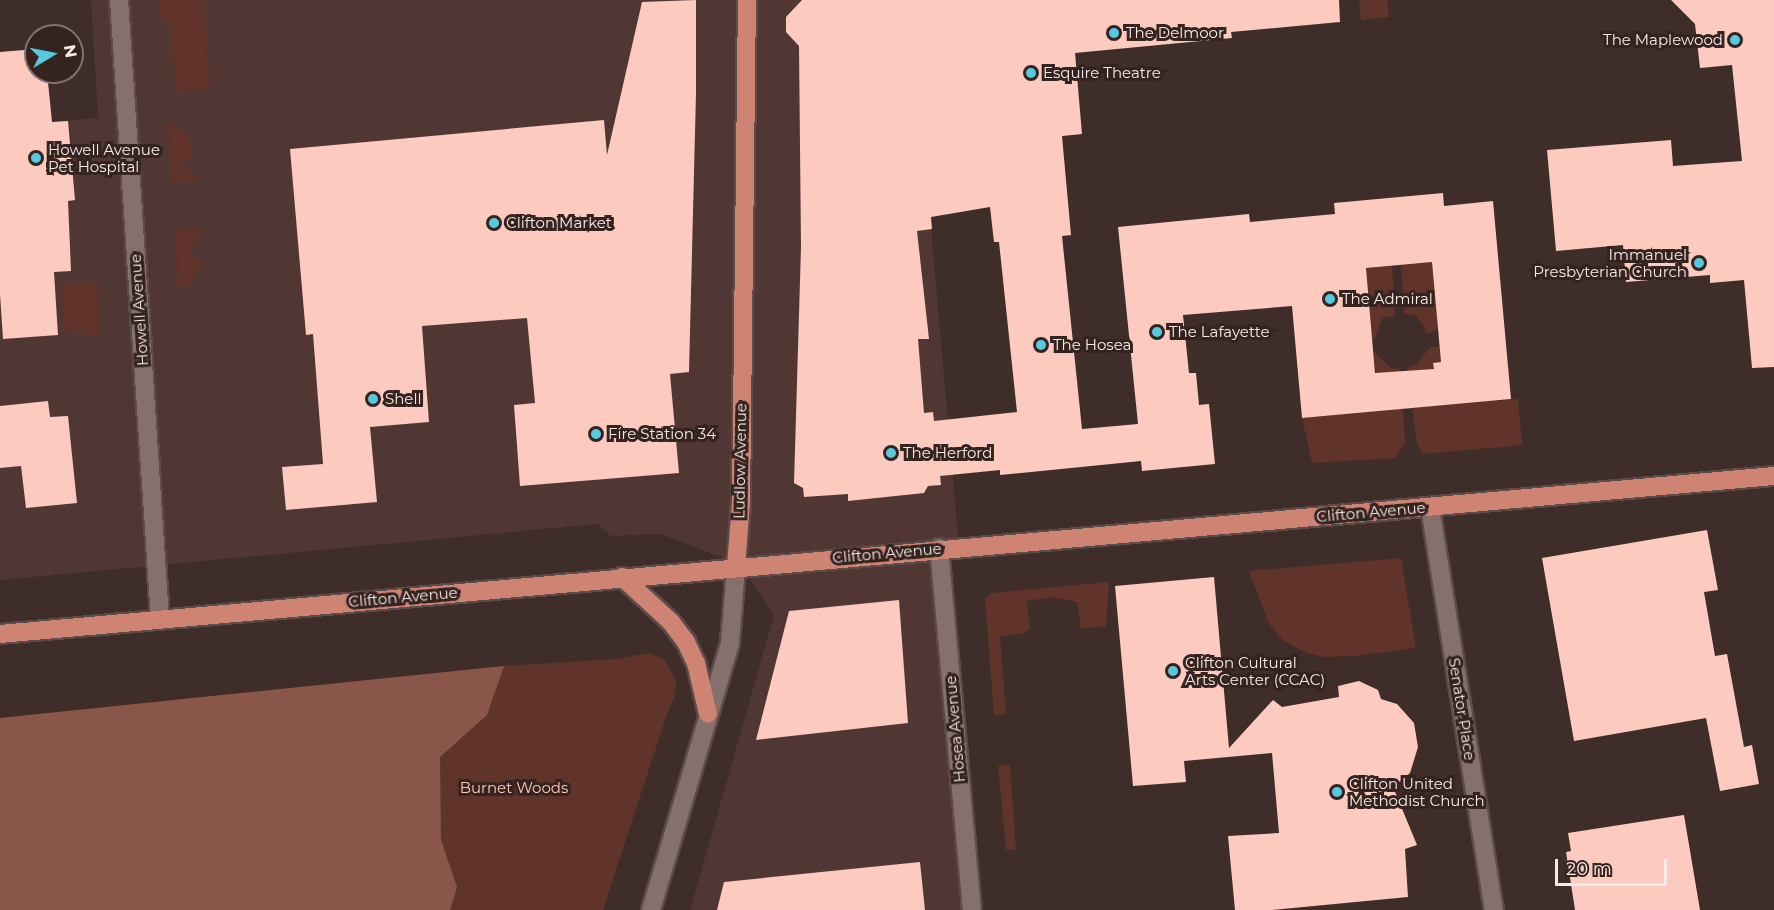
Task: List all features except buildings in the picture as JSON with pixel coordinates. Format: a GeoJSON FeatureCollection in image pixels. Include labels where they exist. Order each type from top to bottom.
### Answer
{"type":"FeatureCollection","features":[{"type":"Feature","properties":{"kind":"main road","name":"Ludlow Avenue"},"geometry":{"type":"LineString","coordinates":[[736,567],[741,502],[747,0]]}},
{"type":"Feature","properties":{"kind":"main road","name":"Clifton Avenue"},"geometry":{"type":"LineString","coordinates":[[0,634],[939,548],[1774,476]]}},
{"type":"Feature","properties":{"kind":"main road"},"geometry":{"type":"LineString","coordinates":[[622,577],[671,622],[686,642],[696,663],[708,714]]}},
{"type":"Feature","properties":{"kind":"street","name":"Howell Avenue"},"geometry":{"type":"LineString","coordinates":[[119,0],[160,619]]}},
{"type":"Feature","properties":{"kind":"street","name":"Senator Place"},"geometry":{"type":"LineString","coordinates":[[1430,507],[1494,910]]}},
{"type":"Feature","properties":{"kind":"street","name":"Hosea Avenue"},"geometry":{"type":"LineString","coordinates":[[939,548],[972,910]]}},
{"type":"Feature","properties":{"kind":"street","name":"Ludlow Avenue"},"geometry":{"type":"LineString","coordinates":[[651,910],[730,643],[736,567]]}},
{"type":"Feature","properties":{"kind":"shaded area"},"geometry":{"type":"Polygon","coordinates":[[[91,0],[1071,0],[1082,134],[924,149],[959,547],[940,548],[972,910],[690,910],[774,615],[740,564],[661,534],[611,536],[597,524],[0,580],[0,127],[98,118],[91,0]]]}},
{"type":"Feature","properties":{"kind":"shaded area","name":"Burnet Woods"},"geometry":{"type":"Polygon","coordinates":[[[504,666],[487,715],[440,757],[441,840],[457,887],[450,910],[0,910],[0,718],[504,666]]]}},
{"type":"Feature","properties":{"kind":"green space"},"geometry":{"type":"Polygon","coordinates":[[[160,0],[204,0],[210,89],[175,92],[170,21],[162,21],[160,0]]]}},
{"type":"Feature","properties":{"kind":"green space"},"geometry":{"type":"Polygon","coordinates":[[[1359,0],[1387,0],[1389,17],[1361,20],[1359,0]]]}},
{"type":"Feature","properties":{"kind":"green space"},"geometry":{"type":"Polygon","coordinates":[[[168,126],[176,126],[189,135],[194,158],[177,160],[201,180],[172,183],[168,126]]]}},
{"type":"Feature","properties":{"kind":"green space"},"geometry":{"type":"Polygon","coordinates":[[[203,228],[190,252],[204,264],[188,286],[178,287],[175,230],[203,228]]]}},
{"type":"Feature","properties":{"kind":"green space"},"geometry":{"type":"Polygon","coordinates":[[[1432,262],[1438,330],[1426,334],[1424,326],[1415,315],[1404,313],[1401,265],[1432,262]]]}},
{"type":"Feature","properties":{"kind":"green space"},"geometry":{"type":"Polygon","coordinates":[[[1392,266],[1395,315],[1382,318],[1375,339],[1372,340],[1366,268],[1392,266]]]}},
{"type":"Feature","properties":{"kind":"green space"},"geometry":{"type":"Polygon","coordinates":[[[97,282],[100,334],[96,337],[64,329],[61,285],[97,282]]]}},
{"type":"Feature","properties":{"kind":"green space"},"geometry":{"type":"Polygon","coordinates":[[[1430,347],[1439,347],[1441,362],[1434,363],[1438,406],[1518,399],[1522,445],[1423,454],[1417,443],[1407,368],[1417,364],[1430,347]]]}},
{"type":"Feature","properties":{"kind":"green space"},"geometry":{"type":"Polygon","coordinates":[[[1373,351],[1391,368],[1400,369],[1405,443],[1395,458],[1312,463],[1302,418],[1384,411],[1381,373],[1376,373],[1373,351]]]}},
{"type":"Feature","properties":{"kind":"green space"},"geometry":{"type":"Polygon","coordinates":[[[1401,558],[1416,648],[1355,656],[1323,657],[1302,651],[1283,640],[1269,624],[1249,571],[1401,558]]]}},
{"type":"Feature","properties":{"kind":"green space"},"geometry":{"type":"Polygon","coordinates":[[[1109,582],[1106,627],[1081,628],[1077,602],[1051,597],[1027,601],[1030,629],[1022,634],[1000,636],[1006,714],[994,715],[985,598],[992,593],[1109,582]]]}},
{"type":"Feature","properties":{"kind":"green space","name":"Burnet Woods"},"geometry":{"type":"Polygon","coordinates":[[[649,653],[664,659],[676,680],[675,695],[603,910],[0,910],[0,718],[504,666],[616,659],[649,653]]]}},
{"type":"Feature","properties":{"kind":"green space"},"geometry":{"type":"Polygon","coordinates":[[[1010,765],[1016,850],[1006,850],[998,766],[1010,765]]]}},
{"type":"Feature","properties":{"kind":"place","name":"The Delmoor"},"geometry":{"type":"Point","coordinates":[1114,33]}},
{"type":"Feature","properties":{"kind":"place","name":"The Maplewood"},"geometry":{"type":"Point","coordinates":[1735,40]}},
{"type":"Feature","properties":{"kind":"place","name":"Esquire Theatre"},"geometry":{"type":"Point","coordinates":[1031,73]}},
{"type":"Feature","properties":{"kind":"place","name":"Howell Avenue Pet Hospital"},"geometry":{"type":"Point","coordinates":[36,158]}},
{"type":"Feature","properties":{"kind":"place","name":"Clifton Market"},"geometry":{"type":"Point","coordinates":[494,223]}},
{"type":"Feature","properties":{"kind":"place","name":"Immanuel Presbyterian Church"},"geometry":{"type":"Point","coordinates":[1699,263]}},
{"type":"Feature","properties":{"kind":"place","name":"The Admiral"},"geometry":{"type":"Point","coordinates":[1330,299]}},
{"type":"Feature","properties":{"kind":"place","name":"The Lafayette"},"geometry":{"type":"Point","coordinates":[1157,332]}},
{"type":"Feature","properties":{"kind":"place","name":"The Hosea"},"geometry":{"type":"Point","coordinates":[1041,345]}},
{"type":"Feature","properties":{"kind":"place","name":"Shell"},"geometry":{"type":"Point","coordinates":[373,399]}},
{"type":"Feature","properties":{"kind":"place","name":"Fire Station 34"},"geometry":{"type":"Point","coordinates":[596,434]}},
{"type":"Feature","properties":{"kind":"place","name":"The Herford"},"geometry":{"type":"Point","coordinates":[891,453]}},
{"type":"Feature","properties":{"kind":"place","name":"Clifton Cultural Arts Center (CCAC)"},"geometry":{"type":"Point","coordinates":[1173,671]}},
{"type":"Feature","properties":{"kind":"place","name":"Clifton United Methodist Church"},"geometry":{"type":"Point","coordinates":[1337,792]}}]}
